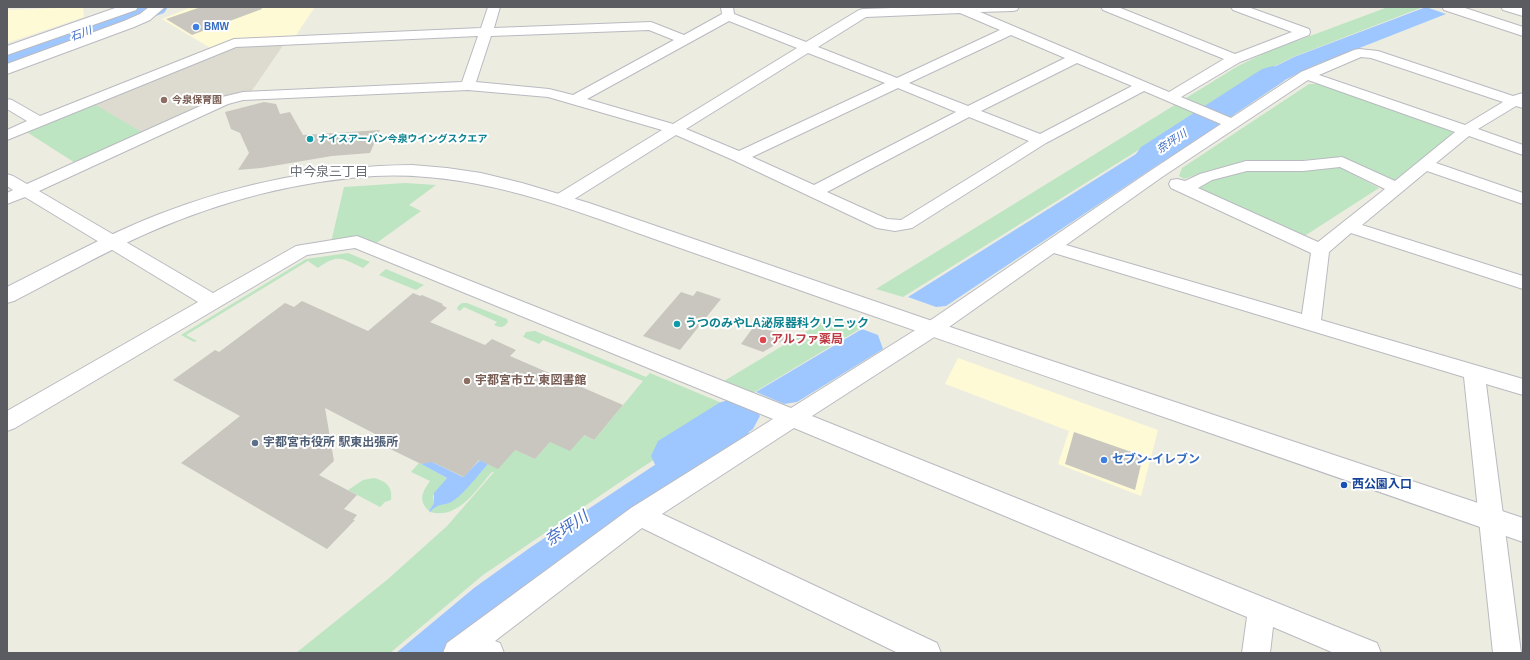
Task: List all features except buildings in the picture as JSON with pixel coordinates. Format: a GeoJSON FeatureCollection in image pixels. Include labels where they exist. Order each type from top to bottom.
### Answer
{"type":"FeatureCollection","features":[{"type":"Feature","properties":{"kind":"street"},"geometry":{"type":"LineString","coordinates":[[7,51],[131,7]]}},
{"type":"Feature","properties":{"kind":"street"},"geometry":{"type":"LineString","coordinates":[[7,69],[129,24],[145,17],[158,7]]}},
{"type":"Feature","properties":{"kind":"street"},"geometry":{"type":"LineString","coordinates":[[468,86],[494,7]]}},
{"type":"Feature","properties":{"kind":"street"},"geometry":{"type":"LineString","coordinates":[[562,199],[863,14],[1013,7]]}},
{"type":"Feature","properties":{"kind":"street"},"geometry":{"type":"LineString","coordinates":[[1107,7],[1235,59]]}},
{"type":"Feature","properties":{"kind":"street"},"geometry":{"type":"LineString","coordinates":[[1170,97],[1235,59],[1304,32],[1237,7]]}},
{"type":"Feature","properties":{"kind":"street"},"geometry":{"type":"LineString","coordinates":[[1449,7],[1523,32]]}},
{"type":"Feature","properties":{"kind":"street"},"geometry":{"type":"LineString","coordinates":[[1507,7],[1523,12]]}},
{"type":"Feature","properties":{"kind":"street"},"geometry":{"type":"LineString","coordinates":[[962,10],[1233,124]]}},
{"type":"Feature","properties":{"kind":"street"},"geometry":{"type":"LineString","coordinates":[[575,100],[684,40],[727,11],[808,47],[1041,140]]}},
{"type":"Feature","properties":{"kind":"street"},"geometry":{"type":"LineString","coordinates":[[7,135],[234,43],[651,26],[684,40]]}},
{"type":"Feature","properties":{"kind":"street"},"geometry":{"type":"LineString","coordinates":[[739,157],[1011,30]]}},
{"type":"Feature","properties":{"kind":"street"},"geometry":{"type":"LineString","coordinates":[[472,649],[640,515],[932,329],[1156,174],[1306,75],[1359,53],[1373,54],[1520,100]]}},
{"type":"Feature","properties":{"kind":"street"},"geometry":{"type":"LineString","coordinates":[[814,192],[968,111],[1076,58]]}},
{"type":"Feature","properties":{"kind":"street"},"geometry":{"type":"LineString","coordinates":[[1306,75],[1523,150]]}},
{"type":"Feature","properties":{"kind":"street"},"geometry":{"type":"LineString","coordinates":[[7,199],[223,101],[243,96],[468,86],[549,92],[674,129],[739,157],[883,224],[895,226],[906,224],[1041,140],[1143,86]]}},
{"type":"Feature","properties":{"kind":"street"},"geometry":{"type":"LineString","coordinates":[[1311,324],[1320,250],[1467,130],[1520,100]]}},
{"type":"Feature","properties":{"kind":"street"},"geometry":{"type":"LineString","coordinates":[[7,103],[39,122]]}},
{"type":"Feature","properties":{"kind":"street"},"geometry":{"type":"LineString","coordinates":[[1186,188],[1206,177],[1246,166],[1303,166],[1342,162],[1397,188]]}},
{"type":"Feature","properties":{"kind":"street"},"geometry":{"type":"LineString","coordinates":[[1425,165],[1523,199]]}},
{"type":"Feature","properties":{"kind":"street"},"geometry":{"type":"LineString","coordinates":[[7,296],[114,242],[189,210],[258,189],[302,179],[378,170],[415,170],[482,178],[562,199],[932,329],[1523,530]]}},
{"type":"Feature","properties":{"kind":"street"},"geometry":{"type":"LineString","coordinates":[[1156,174],[1320,250]]}},
{"type":"Feature","properties":{"kind":"street"},"geometry":{"type":"LineString","coordinates":[[7,179],[212,301]]}},
{"type":"Feature","properties":{"kind":"street"},"geometry":{"type":"LineString","coordinates":[[1350,226],[1523,283]]}},
{"type":"Feature","properties":{"kind":"street"},"geometry":{"type":"LineString","coordinates":[[7,422],[212,301],[302,250],[357,242],[1367,653]]}},
{"type":"Feature","properties":{"kind":"street"},"geometry":{"type":"LineString","coordinates":[[1051,246],[1523,387]]}},
{"type":"Feature","properties":{"kind":"street"},"geometry":{"type":"LineString","coordinates":[[1474,373],[1507,653]]}},
{"type":"Feature","properties":{"kind":"street"},"geometry":{"type":"LineString","coordinates":[[640,515],[927,653]]}},
{"type":"Feature","properties":{"kind":"street"},"geometry":{"type":"LineString","coordinates":[[1256,653],[1261,610]]}},
{"type":"Feature","properties":{"kind":"shaded area"},"geometry":{"type":"Polygon","coordinates":[[[83,7],[84,17],[7,43],[7,10],[83,7]]]}},
{"type":"Feature","properties":{"kind":"shaded area"},"geometry":{"type":"Polygon","coordinates":[[[191,7],[315,7],[294,38],[212,49],[162,19],[191,7]]]}},
{"type":"Feature","properties":{"kind":"shaded area","name":"今泉保育園"},"geometry":{"type":"Polygon","coordinates":[[[284,44],[251,92],[77,164],[27,132],[236,45],[284,44]]]}},
{"type":"Feature","properties":{"kind":"shaded area"},"geometry":{"type":"Polygon","coordinates":[[[958,358],[1158,430],[1141,496],[1058,464],[1069,431],[945,384],[958,358]]]}},
{"type":"Feature","properties":{"kind":"green space"},"geometry":{"type":"Polygon","coordinates":[[[1388,7],[1423,7],[1293,57],[1255,76],[1210,104],[1235,115],[1217,126],[1193,116],[903,297],[876,289],[1238,66],[1267,52],[1388,7]]]}},
{"type":"Feature","properties":{"kind":"green space"},"geometry":{"type":"Polygon","coordinates":[[[1309,84],[1321,84],[1447,127],[1454,134],[1394,181],[1342,158],[1242,163],[1207,171],[1184,179],[1179,176],[1182,168],[1309,84]]]}},
{"type":"Feature","properties":{"kind":"green space"},"geometry":{"type":"Polygon","coordinates":[[[94,104],[145,134],[77,164],[27,132],[94,104]]]}},
{"type":"Feature","properties":{"kind":"green space"},"geometry":{"type":"Polygon","coordinates":[[[1337,166],[1379,188],[1303,237],[1194,187],[1211,179],[1245,170],[1282,167],[1337,166]]]}},
{"type":"Feature","properties":{"kind":"green space"},"geometry":{"type":"Polygon","coordinates":[[[405,183],[436,185],[409,205],[421,211],[371,247],[331,242],[344,187],[405,183]]]}},
{"type":"Feature","properties":{"kind":"green space"},"geometry":{"type":"Polygon","coordinates":[[[348,253],[370,262],[363,268],[345,260],[336,259],[325,263],[318,268],[308,261],[186,335],[197,341],[194,342],[181,335],[306,259],[348,253]]]}},
{"type":"Feature","properties":{"kind":"green space"},"geometry":{"type":"Polygon","coordinates":[[[386,269],[424,285],[416,290],[379,275],[386,269]]]}},
{"type":"Feature","properties":{"kind":"green space"},"geometry":{"type":"Polygon","coordinates":[[[462,303],[467,303],[507,319],[508,322],[500,327],[496,326],[494,325],[497,322],[464,307],[460,311],[457,309],[462,303]]]}},
{"type":"Feature","properties":{"kind":"green space"},"geometry":{"type":"Polygon","coordinates":[[[832,316],[863,327],[753,393],[724,381],[832,316]]]}},
{"type":"Feature","properties":{"kind":"green space"},"geometry":{"type":"Polygon","coordinates":[[[535,331],[646,377],[650,373],[734,408],[632,474],[483,575],[390,653],[296,653],[388,579],[447,526],[494,472],[492,472],[466,502],[458,508],[449,512],[430,512],[437,505],[453,501],[488,464],[515,450],[535,459],[550,442],[583,435],[594,440],[643,381],[543,340],[539,344],[523,337],[526,332],[535,331]]]}},
{"type":"Feature","properties":{"kind":"green space"},"geometry":{"type":"Polygon","coordinates":[[[419,463],[447,478],[433,496],[434,503],[429,511],[423,504],[422,496],[430,481],[411,472],[419,463]]]}},
{"type":"Feature","properties":{"kind":"green space"},"geometry":{"type":"Polygon","coordinates":[[[374,478],[388,485],[391,492],[391,500],[385,502],[380,507],[348,490],[363,480],[374,478]]]}},
{"type":"Feature","properties":{"kind":"water"},"geometry":{"type":"Polygon","coordinates":[[[1426,7],[1446,14],[1311,67],[1285,80],[1234,114],[1211,105],[1256,76],[1294,57],[1426,7]]]}},
{"type":"Feature","properties":{"kind":"water"},"geometry":{"type":"Polygon","coordinates":[[[1195,117],[1216,126],[946,306],[936,307],[908,297],[1195,117]]]}},
{"type":"Feature","properties":{"kind":"water"},"geometry":{"type":"Polygon","coordinates":[[[862,329],[878,335],[883,349],[797,402],[784,404],[756,392],[862,329]]]}},
{"type":"Feature","properties":{"kind":"water"},"geometry":{"type":"Polygon","coordinates":[[[721,421],[752,434],[443,653],[396,653],[474,588],[531,547],[721,421]]]}},
{"type":"Feature","properties":{"kind":"water"},"geometry":{"type":"Polygon","coordinates":[[[480,460],[488,464],[466,489],[450,503],[439,505],[430,512],[429,511],[434,503],[434,493],[447,478],[421,464],[430,461],[463,477],[480,460]]]}},
{"type":"Feature","properties":{"kind":"waterway","name":"石川"},"geometry":{"type":"LineString","coordinates":[[7,60],[154,7]]}},
{"type":"Feature","properties":{"kind":"waterway","name":"奈坪川"},"geometry":{"type":"LineString","coordinates":[[1153,154],[1273,75]]}},
{"type":"Feature","properties":{"kind":"waterway","name":"奈坪川"},"geometry":{"type":"LineString","coordinates":[[676,456],[736,416]]}},
{"type":"Feature","properties":{"kind":"place","name":"BMW"},"geometry":{"type":"Point","coordinates":[196,27]}},
{"type":"Feature","properties":{"kind":"place","name":"今泉保育園"},"geometry":{"type":"Point","coordinates":[164,100]}},
{"type":"Feature","properties":{"kind":"place","name":"ナイスアーバン今泉ウイングスクエア"},"geometry":{"type":"Point","coordinates":[310,139]}},
{"type":"Feature","properties":{"kind":"place","name":"うつのみやLA泌尿器科クリニック"},"geometry":{"type":"Point","coordinates":[677,324]}},
{"type":"Feature","properties":{"kind":"place","name":"アルファ薬局"},"geometry":{"type":"Point","coordinates":[763,340]}},
{"type":"Feature","properties":{"kind":"place","name":"宇都宮市立 東図書館"},"geometry":{"type":"Point","coordinates":[467,381]}},
{"type":"Feature","properties":{"kind":"place","name":"宇都宮市役所 駅東出張所"},"geometry":{"type":"Point","coordinates":[255,443]}},
{"type":"Feature","properties":{"kind":"place","name":"セブン-イレブン"},"geometry":{"type":"Point","coordinates":[1104,460]}},
{"type":"Feature","properties":{"kind":"place","name":"西公園入口"},"geometry":{"type":"Point","coordinates":[1344,485]}},
{"type":"Feature","properties":{"kind":"district","name":"中今泉三丁目"},"geometry":{"type":"Point","coordinates":[329,172]}}]}
